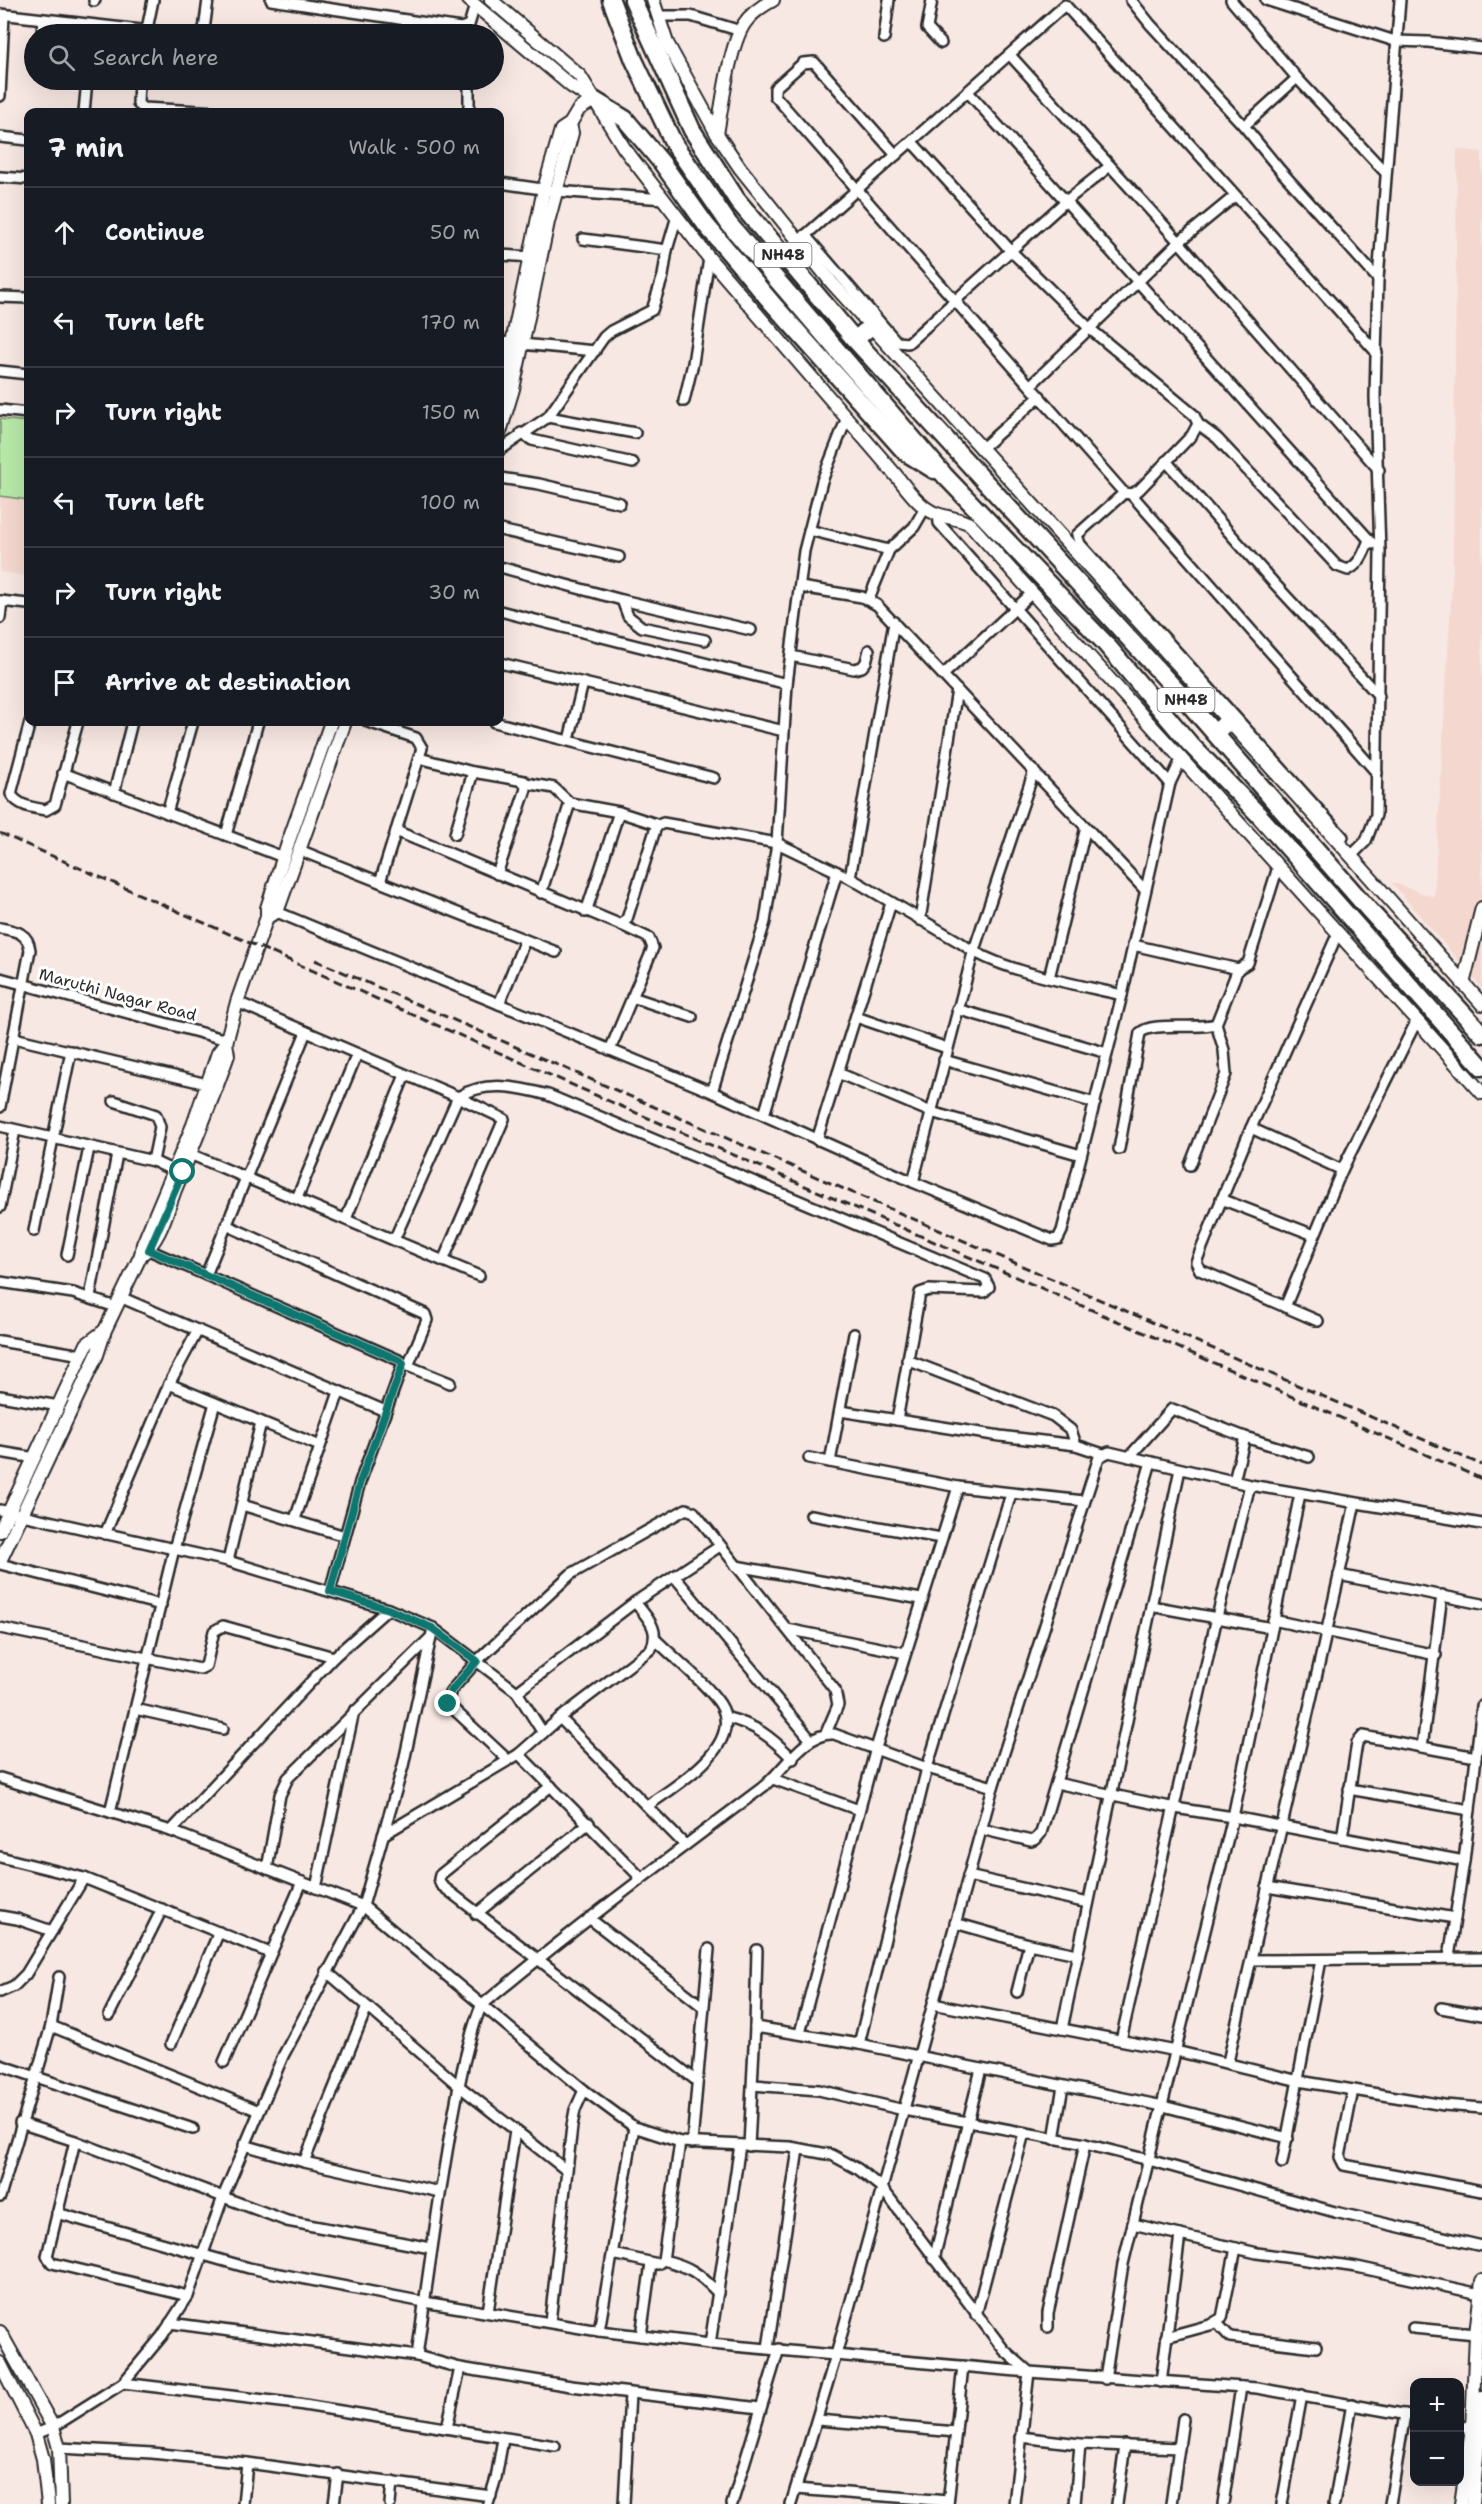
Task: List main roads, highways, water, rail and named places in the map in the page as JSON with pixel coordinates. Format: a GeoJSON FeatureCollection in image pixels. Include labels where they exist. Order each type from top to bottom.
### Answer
{"type":"FeatureCollection","features":[{"type":"Feature","properties":{"kind":"highway","name":"NH48"},"geometry":{"type":"LineString","coordinates":[[611,0],[634,60],[674,144],[729,224],[945,476],[1104,642],[1190,744],[1258,814],[1482,1067]]}},
{"type":"Feature","properties":{"kind":"highway","name":"NH48"},"geometry":{"type":"LineString","coordinates":[[633,0],[692,130],[737,200],[855,340],[1215,733],[1369,910],[1482,1034]]}},
{"type":"Feature","properties":{"kind":"highway"},"geometry":{"type":"LineString","coordinates":[[594,100],[625,119],[662,163],[706,225],[905,452],[945,476]]}},
{"type":"Feature","properties":{"kind":"highway"},"geometry":{"type":"LineString","coordinates":[[855,340],[871,326]]}},
{"type":"Feature","properties":{"kind":"highway"},"geometry":{"type":"LineString","coordinates":[[1215,733],[1228,721]]}},
{"type":"Feature","properties":{"kind":"railway"},"geometry":{"type":"LineString","coordinates":[[0,833],[609,1101],[1482,1479]]}},
{"type":"Feature","properties":{"kind":"railway"},"geometry":{"type":"LineString","coordinates":[[315,960],[1482,1465]]}}]}
